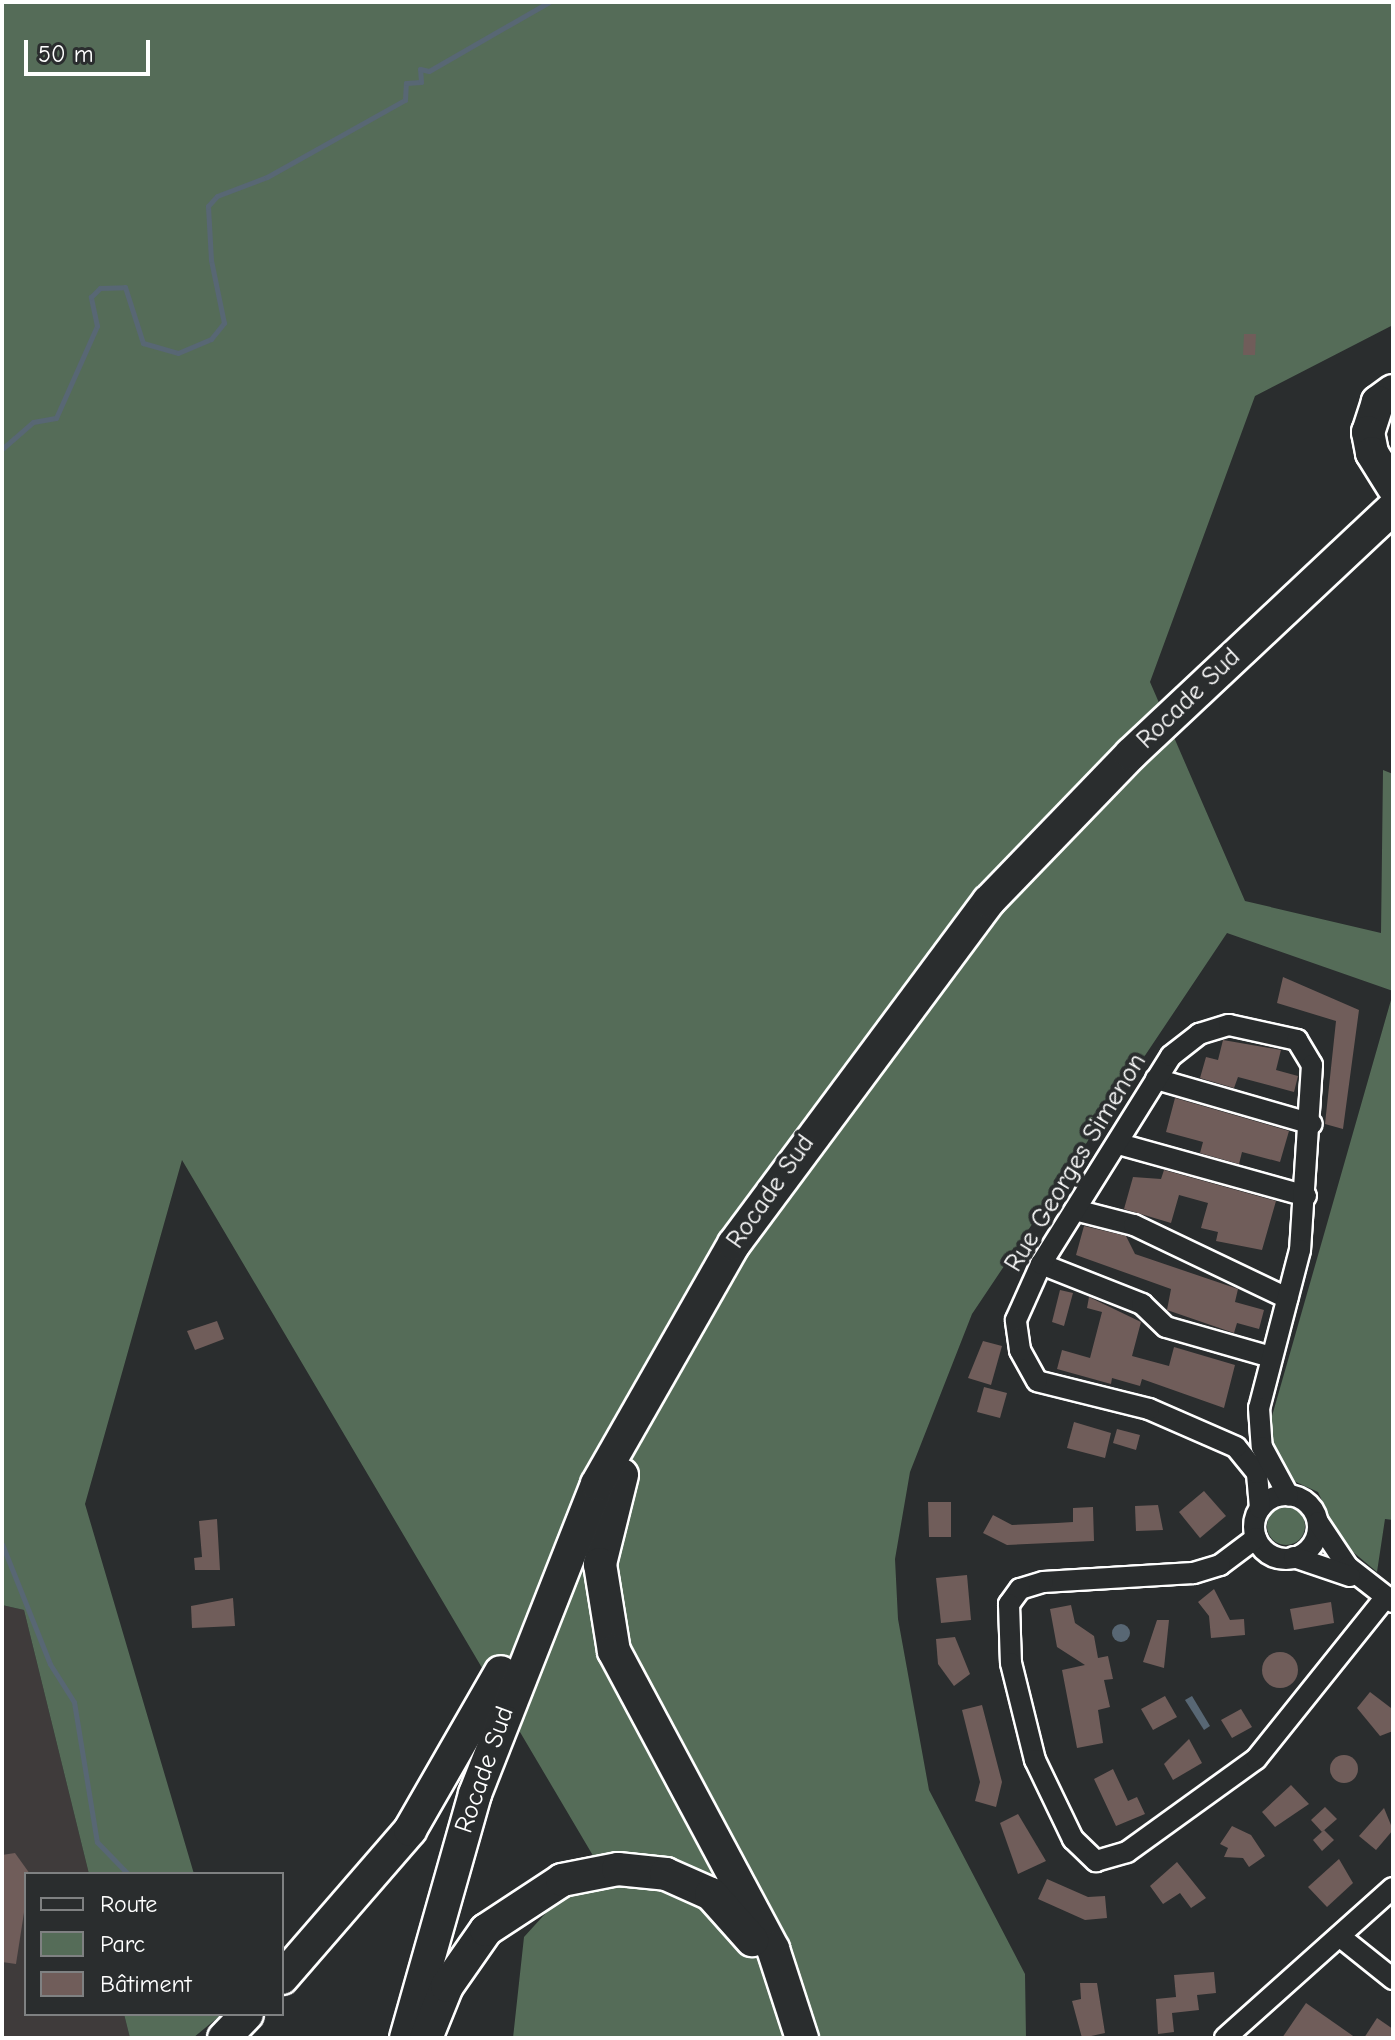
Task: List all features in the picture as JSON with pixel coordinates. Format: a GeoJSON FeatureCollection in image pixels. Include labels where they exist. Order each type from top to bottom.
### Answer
{"type":"FeatureCollection","features":[{"type":"Feature","properties":{"kind":"main road"},"geometry":{"type":"LineString","coordinates":[[1393,391],[1378,402],[1368,432],[1372,453],[1393,487]]}},
{"type":"Feature","properties":{"kind":"main road","name":"Rocade Sud"},"geometry":{"type":"LineString","coordinates":[[406,2038],[475,1794],[597,1484],[734,1244],[797,1151],[989,901],[1163,723],[1393,508]]}},
{"type":"Feature","properties":{"kind":"main road"},"geometry":{"type":"LineString","coordinates":[[797,1151],[641,1434],[613,1496],[600,1564],[614,1651],[773,1949],[802,2038]]}},
{"type":"Feature","properties":{"kind":"main road"},"geometry":{"type":"LineString","coordinates":[[284,1976],[383,1866],[435,1793],[597,1484]]}},
{"type":"Feature","properties":{"kind":"main road"},"geometry":{"type":"LineString","coordinates":[[426,2038],[447,1986],[486,1930],[562,1880],[618,1869],[689,1882],[733,1914],[763,1961],[778,2038]]}},
{"type":"Feature","properties":{"kind":"main road"},"geometry":{"type":"LineString","coordinates":[[224,2038],[245,2016]]}},
{"type":"Feature","properties":{"kind":"street","name":"Rue Georges Simenon"},"geometry":{"type":"LineString","coordinates":[[1260,1508],[1257,1473],[1236,1447],[1149,1409],[1037,1381],[1020,1350],[1016,1320],[1041,1264],[1119,1144],[1156,1079],[1199,1034],[1229,1025],[1264,1027],[1307,1052],[1312,1124],[1306,1196],[1287,1298],[1268,1356],[1258,1425],[1269,1468],[1288,1495]]}},
{"type":"Feature","properties":{"kind":"street"},"geometry":{"type":"LineString","coordinates":[[1156,1079],[1312,1124]]}},
{"type":"Feature","properties":{"kind":"street"},"geometry":{"type":"LineString","coordinates":[[1119,1144],[1306,1196]]}},
{"type":"Feature","properties":{"kind":"street"},"geometry":{"type":"LineString","coordinates":[[1075,1210],[1134,1225],[1287,1298]]}},
{"type":"Feature","properties":{"kind":"street"},"geometry":{"type":"LineString","coordinates":[[1041,1264],[1142,1304],[1166,1327],[1268,1356]]}},
{"type":"Feature","properties":{"kind":"street"},"geometry":{"type":"LineString","coordinates":[[1256,1538],[1220,1565],[1193,1573],[1043,1582],[1020,1589],[1009,1604],[1011,1663],[1035,1760],[1073,1839],[1096,1861],[1127,1852],[1256,1759],[1389,1600],[1368,1585],[1294,1557],[1267,1553],[1256,1538],[1260,1508],[1288,1495],[1310,1506],[1318,1522],[1368,1585]]}},
{"type":"Feature","properties":{"kind":"street"},"geometry":{"type":"LineString","coordinates":[[1294,1557],[1310,1548],[1318,1522]]}},
{"type":"Feature","properties":{"kind":"street"},"geometry":{"type":"LineString","coordinates":[[1225,2038],[1343,1939],[1393,1888]]}},
{"type":"Feature","properties":{"kind":"street"},"geometry":{"type":"LineString","coordinates":[[1343,1939],[1393,1979]]}},
{"type":"Feature","properties":{"kind":"shaded area"},"geometry":{"type":"Polygon","coordinates":[[[2,1605],[24,1610],[89,1872],[24,1872],[24,2016],[124,2016],[130,2038],[2,2038],[2,1605]]]}},
{"type":"Feature","properties":{"kind":"green space"},"geometry":{"type":"Polygon","coordinates":[[[2,2],[1393,2],[1393,325],[1255,396],[1150,682],[1245,901],[1381,933],[1383,770],[1393,774],[1393,991],[1227,933],[972,1314],[910,1472],[895,1559],[898,1619],[929,1790],[1025,1974],[1026,2038],[513,2038],[524,1937],[595,1859],[182,1160],[85,1504],[193,1872],[89,1872],[24,1610],[2,1605],[2,2]]]}},
{"type":"Feature","properties":{"kind":"green space"},"geometry":{"type":"Polygon","coordinates":[[[1393,993],[1393,1520],[1385,1519],[1377,1572],[1341,1542],[1318,1492],[1285,1477],[1266,1437],[1393,993]]]}},
{"type":"Feature","properties":{"kind":"green space"},"geometry":{"type":"Polygon","coordinates":[[[1286,1507],[1300,1512],[1305,1526],[1300,1540],[1286,1545],[1272,1540],[1267,1526],[1272,1512],[1286,1507]]]}},
{"type":"Feature","properties":{"kind":"green space"},"geometry":{"type":"Polygon","coordinates":[[[124,2016],[220,2016],[193,2038],[130,2038],[124,2016]]]}},
{"type":"Feature","properties":{"kind":"water"},"geometry":{"type":"Polygon","coordinates":[[[1117,1624],[1125,1624],[1130,1633],[1128,1640],[1117,1642],[1112,1637],[1112,1629],[1117,1624]]]}},
{"type":"Feature","properties":{"kind":"water"},"geometry":{"type":"Polygon","coordinates":[[[1192,1696],[1210,1726],[1204,1730],[1185,1700],[1192,1696]]]}},
{"type":"Feature","properties":{"kind":"building"},"geometry":{"type":"Polygon","coordinates":[[[1244,334],[1256,334],[1255,355],[1243,355],[1244,334]]]}},
{"type":"Feature","properties":{"kind":"building"},"geometry":{"type":"Polygon","coordinates":[[[1283,977],[1359,1010],[1343,1129],[1325,1124],[1336,1021],[1277,1003],[1283,977]]]}},
{"type":"Feature","properties":{"kind":"building"},"geometry":{"type":"Polygon","coordinates":[[[1223,1040],[1281,1050],[1276,1070],[1298,1076],[1294,1092],[1238,1077],[1234,1088],[1200,1078],[1206,1057],[1218,1060],[1223,1040]]]}},
{"type":"Feature","properties":{"kind":"building"},"geometry":{"type":"Polygon","coordinates":[[[1175,1098],[1289,1131],[1280,1162],[1242,1152],[1239,1164],[1200,1153],[1203,1142],[1166,1132],[1175,1098]]]}},
{"type":"Feature","properties":{"kind":"building"},"geometry":{"type":"Polygon","coordinates":[[[1164,1170],[1276,1201],[1262,1250],[1216,1241],[1218,1232],[1201,1228],[1208,1203],[1179,1195],[1171,1223],[1124,1209],[1133,1177],[1161,1179],[1164,1170]]]}},
{"type":"Feature","properties":{"kind":"building"},"geometry":{"type":"Polygon","coordinates":[[[1084,1226],[1126,1236],[1135,1254],[1238,1289],[1235,1302],[1264,1310],[1259,1329],[1237,1323],[1234,1333],[1167,1310],[1171,1289],[1076,1255],[1084,1226]]]}},
{"type":"Feature","properties":{"kind":"building"},"geometry":{"type":"Polygon","coordinates":[[[1060,1290],[1073,1293],[1064,1326],[1052,1322],[1060,1290]]]}},
{"type":"Feature","properties":{"kind":"building"},"geometry":{"type":"Polygon","coordinates":[[[1089,1297],[1141,1322],[1132,1356],[1169,1366],[1174,1347],[1235,1365],[1224,1408],[1142,1379],[1140,1386],[1112,1378],[1111,1384],[1057,1369],[1062,1350],[1090,1358],[1102,1312],[1087,1308],[1089,1297]]]}},
{"type":"Feature","properties":{"kind":"building"},"geometry":{"type":"Polygon","coordinates":[[[217,1321],[224,1339],[195,1350],[187,1331],[217,1321]]]}},
{"type":"Feature","properties":{"kind":"building"},"geometry":{"type":"Polygon","coordinates":[[[983,1341],[1002,1346],[991,1385],[968,1378],[983,1341]]]}},
{"type":"Feature","properties":{"kind":"building"},"geometry":{"type":"Polygon","coordinates":[[[984,1387],[1007,1393],[1000,1418],[977,1412],[984,1387]]]}},
{"type":"Feature","properties":{"kind":"building"},"geometry":{"type":"Polygon","coordinates":[[[1074,1422],[1111,1433],[1105,1458],[1067,1448],[1074,1422]]]}},
{"type":"Feature","properties":{"kind":"building"},"geometry":{"type":"Polygon","coordinates":[[[1117,1429],[1140,1435],[1136,1450],[1113,1443],[1117,1429]]]}},
{"type":"Feature","properties":{"kind":"building"},"geometry":{"type":"Polygon","coordinates":[[[1204,1491],[1226,1516],[1200,1538],[1179,1512],[1204,1491]]]}},
{"type":"Feature","properties":{"kind":"building"},"geometry":{"type":"Polygon","coordinates":[[[928,1502],[951,1502],[951,1537],[929,1537],[928,1502]]]}},
{"type":"Feature","properties":{"kind":"building"},"geometry":{"type":"Polygon","coordinates":[[[1158,1505],[1163,1530],[1136,1531],[1135,1506],[1158,1505]]]}},
{"type":"Feature","properties":{"kind":"building"},"geometry":{"type":"Polygon","coordinates":[[[1093,1507],[1094,1541],[1007,1545],[983,1533],[993,1515],[1012,1525],[1073,1522],[1073,1508],[1093,1507]]]}},
{"type":"Feature","properties":{"kind":"building"},"geometry":{"type":"Polygon","coordinates":[[[217,1519],[220,1570],[195,1570],[194,1558],[202,1557],[199,1521],[217,1519]]]}},
{"type":"Feature","properties":{"kind":"building"},"geometry":{"type":"Polygon","coordinates":[[[967,1575],[971,1620],[941,1623],[936,1578],[967,1575]]]}},
{"type":"Feature","properties":{"kind":"building"},"geometry":{"type":"Polygon","coordinates":[[[1214,1589],[1230,1620],[1244,1619],[1245,1635],[1211,1638],[1209,1616],[1198,1602],[1214,1589]]]}},
{"type":"Feature","properties":{"kind":"building"},"geometry":{"type":"Polygon","coordinates":[[[233,1598],[235,1626],[192,1628],[191,1606],[233,1598]]]}},
{"type":"Feature","properties":{"kind":"building"},"geometry":{"type":"Polygon","coordinates":[[[1331,1602],[1334,1623],[1294,1630],[1290,1609],[1331,1602]]]}},
{"type":"Feature","properties":{"kind":"building"},"geometry":{"type":"Polygon","coordinates":[[[1071,1605],[1075,1623],[1094,1636],[1098,1658],[1108,1656],[1113,1679],[1104,1680],[1110,1707],[1098,1710],[1103,1743],[1077,1748],[1062,1670],[1085,1665],[1057,1647],[1050,1609],[1071,1605]]]}},
{"type":"Feature","properties":{"kind":"building"},"geometry":{"type":"Polygon","coordinates":[[[1157,1620],[1169,1620],[1164,1668],[1143,1662],[1157,1620]]]}},
{"type":"Feature","properties":{"kind":"building"},"geometry":{"type":"Polygon","coordinates":[[[955,1637],[970,1674],[954,1686],[938,1664],[936,1639],[955,1637]]]}},
{"type":"Feature","properties":{"kind":"building"},"geometry":{"type":"Polygon","coordinates":[[[1280,1652],[1293,1657],[1298,1670],[1293,1683],[1280,1688],[1267,1683],[1262,1670],[1267,1657],[1280,1652]]]}},
{"type":"Feature","properties":{"kind":"building"},"geometry":{"type":"Polygon","coordinates":[[[1370,1692],[1391,1708],[1393,1731],[1380,1736],[1357,1708],[1370,1692]]]}},
{"type":"Feature","properties":{"kind":"building"},"geometry":{"type":"Polygon","coordinates":[[[1165,1696],[1177,1717],[1153,1730],[1141,1709],[1165,1696]]]}},
{"type":"Feature","properties":{"kind":"building"},"geometry":{"type":"Polygon","coordinates":[[[982,1705],[1002,1782],[996,1807],[975,1801],[980,1782],[962,1710],[982,1705]]]}},
{"type":"Feature","properties":{"kind":"building"},"geometry":{"type":"Polygon","coordinates":[[[1241,1709],[1252,1727],[1232,1738],[1221,1720],[1241,1709]]]}},
{"type":"Feature","properties":{"kind":"building"},"geometry":{"type":"Polygon","coordinates":[[[1189,1739],[1202,1763],[1173,1780],[1164,1764],[1189,1739]]]}},
{"type":"Feature","properties":{"kind":"building"},"geometry":{"type":"Polygon","coordinates":[[[1344,1755],[1354,1759],[1358,1769],[1354,1779],[1344,1783],[1334,1779],[1330,1769],[1334,1759],[1344,1755]]]}},
{"type":"Feature","properties":{"kind":"building"},"geometry":{"type":"Polygon","coordinates":[[[1113,1769],[1128,1801],[1137,1797],[1145,1814],[1116,1826],[1094,1779],[1113,1769]]]}},
{"type":"Feature","properties":{"kind":"building"},"geometry":{"type":"Polygon","coordinates":[[[1291,1785],[1309,1804],[1275,1827],[1262,1812],[1291,1785]]]}},
{"type":"Feature","properties":{"kind":"building"},"geometry":{"type":"Polygon","coordinates":[[[1325,1807],[1337,1819],[1322,1832],[1311,1820],[1325,1807]]]}},
{"type":"Feature","properties":{"kind":"building"},"geometry":{"type":"Polygon","coordinates":[[[1384,1808],[1393,1830],[1376,1850],[1359,1836],[1384,1808]]]}},
{"type":"Feature","properties":{"kind":"building"},"geometry":{"type":"Polygon","coordinates":[[[1018,1814],[1046,1861],[1018,1874],[1000,1823],[1018,1814]]]}},
{"type":"Feature","properties":{"kind":"building"},"geometry":{"type":"Polygon","coordinates":[[[1232,1826],[1251,1835],[1265,1856],[1249,1867],[1243,1858],[1224,1857],[1228,1848],[1220,1844],[1232,1826]]]}},
{"type":"Feature","properties":{"kind":"building"},"geometry":{"type":"Polygon","coordinates":[[[1324,1830],[1334,1840],[1322,1851],[1313,1840],[1324,1830]]]}},
{"type":"Feature","properties":{"kind":"building"},"geometry":{"type":"Polygon","coordinates":[[[15,1853],[29,1872],[24,1872],[24,1913],[16,1964],[2,1962],[2,1855],[15,1853]]]}},
{"type":"Feature","properties":{"kind":"building"},"geometry":{"type":"Polygon","coordinates":[[[1339,1859],[1353,1883],[1327,1907],[1308,1887],[1339,1859]]]}},
{"type":"Feature","properties":{"kind":"building"},"geometry":{"type":"Polygon","coordinates":[[[1177,1862],[1206,1898],[1191,1908],[1180,1893],[1163,1904],[1150,1886],[1177,1862]]]}},
{"type":"Feature","properties":{"kind":"building"},"geometry":{"type":"Polygon","coordinates":[[[1047,1879],[1088,1897],[1105,1896],[1107,1918],[1085,1920],[1038,1899],[1047,1879]]]}},
{"type":"Feature","properties":{"kind":"building"},"geometry":{"type":"Polygon","coordinates":[[[1214,1972],[1216,1993],[1197,1995],[1199,2010],[1172,2013],[1174,2032],[1158,2034],[1156,1999],[1176,1997],[1174,1975],[1214,1972]]]}},
{"type":"Feature","properties":{"kind":"building"},"geometry":{"type":"Polygon","coordinates":[[[1080,1983],[1097,1983],[1105,2033],[1082,2038],[1072,2001],[1081,1999],[1080,1983]]]}},
{"type":"Feature","properties":{"kind":"building"},"geometry":{"type":"Polygon","coordinates":[[[1306,2003],[1356,2038],[1282,2038],[1306,2003]]]}},
{"type":"Feature","properties":{"kind":"building"},"geometry":{"type":"Polygon","coordinates":[[[1377,2018],[1393,2029],[1393,2038],[1364,2038],[1377,2018]]]}},
{"type":"Feature","properties":{"kind":"waterway"},"geometry":{"type":"LineString","coordinates":[[2,449],[33,422],[56,418],[97,326],[91,297],[100,288],[125,287],[143,343],[178,353],[211,339],[224,323],[211,260],[208,206],[217,196],[267,177],[405,100],[406,83],[421,82],[420,69],[429,71],[549,2]]}},
{"type":"Feature","properties":{"kind":"waterway"},"geometry":{"type":"LineString","coordinates":[[2,1544],[50,1664],[74,1702],[97,1842],[126,1872]]}}]}
